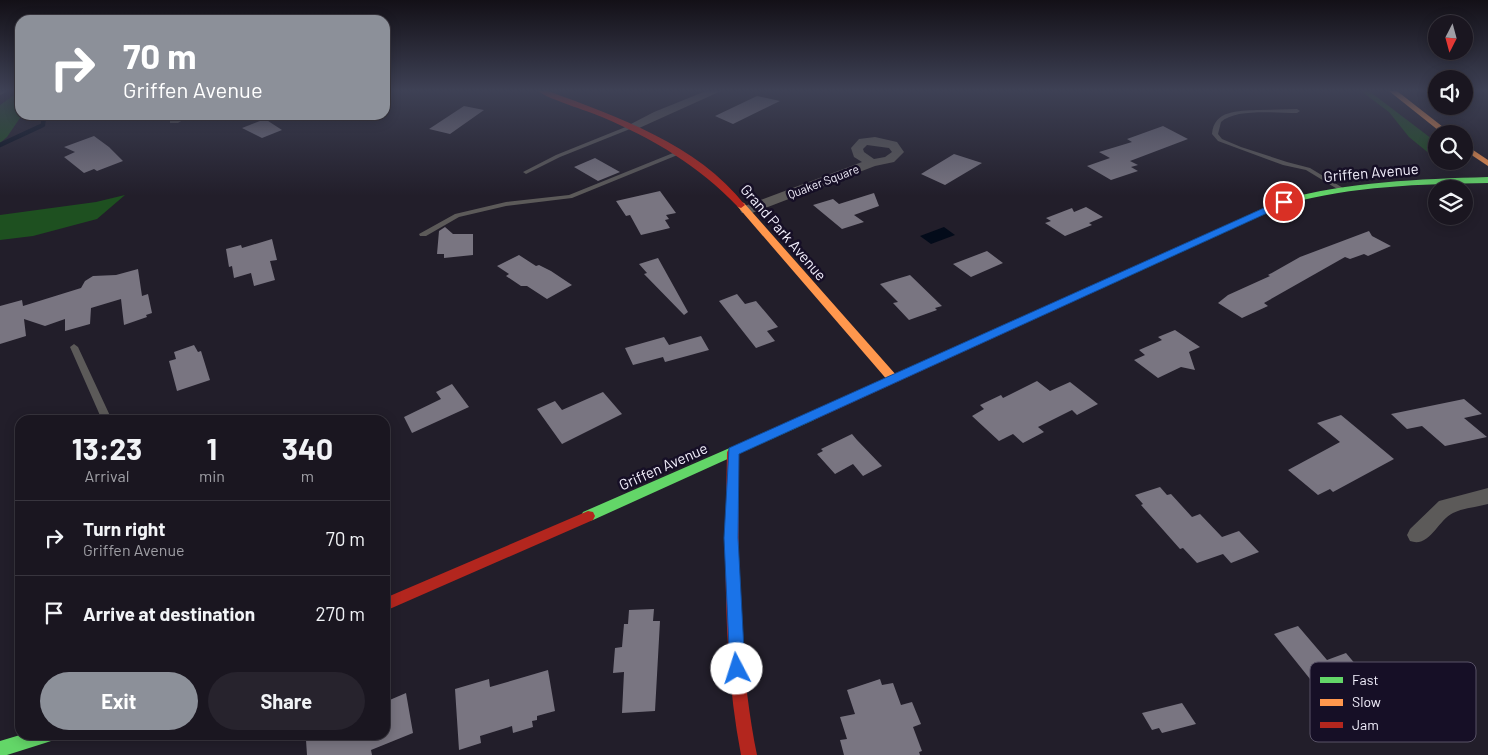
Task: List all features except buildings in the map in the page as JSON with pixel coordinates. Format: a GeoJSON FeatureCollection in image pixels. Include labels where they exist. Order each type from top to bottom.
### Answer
{"type":"FeatureCollection","features":[{"type":"Feature","properties":{"kind":"street","name":"Grand Park Avenue"},"geometry":{"type":"LineString","coordinates":[[633,126],[663,141],[678,153],[697,164],[733,195],[894,379]]}},
{"type":"Feature","properties":{"kind":"street"},"geometry":{"type":"LineString","coordinates":[[1473,153],[1488,164]]}},
{"type":"Feature","properties":{"kind":"street","name":"Quaker Square"},"geometry":{"type":"LineString","coordinates":[[747,210],[872,162]]}},
{"type":"Feature","properties":{"kind":"street","name":"Griffen Avenue"},"geometry":{"type":"LineString","coordinates":[[390,603],[733,452],[1284,202],[1313,193],[1341,189],[1488,180]]}},
{"type":"Feature","properties":{"kind":"street"},"geometry":{"type":"LineString","coordinates":[[733,452],[731,538],[734,629],[742,729],[749,755]]}},
{"type":"Feature","properties":{"kind":"street"},"geometry":{"type":"LineString","coordinates":[[1416,535],[1446,507],[1488,496]]}},
{"type":"Feature","properties":{"kind":"street"},"geometry":{"type":"LineString","coordinates":[[0,748],[28,740]]}},
{"type":"Feature","properties":{"kind":"lane"},"geometry":{"type":"LineString","coordinates":[[526,172],[558,156],[632,126]]}},
{"type":"Feature","properties":{"kind":"lane"},"geometry":{"type":"LineString","coordinates":[[1217,126],[1215,134],[1220,140],[1285,164],[1308,168],[1341,189]]}},
{"type":"Feature","properties":{"kind":"lane"},"geometry":{"type":"LineString","coordinates":[[423,234],[457,215],[506,204],[570,197],[678,153]]}},
{"type":"Feature","properties":{"kind":"lane"},"geometry":{"type":"LineString","coordinates":[[74,347],[105,415]]}},
{"type":"Feature","properties":{"kind":"green space"},"geometry":{"type":"Polygon","coordinates":[[[0,126],[14,126],[7,137],[0,143],[0,126]]]}},
{"type":"Feature","properties":{"kind":"green space"},"geometry":{"type":"Polygon","coordinates":[[[1400,126],[1415,126],[1428,136],[1428,152],[1409,137],[1400,126]]]}},
{"type":"Feature","properties":{"kind":"green space"},"geometry":{"type":"Polygon","coordinates":[[[125,195],[97,219],[33,236],[0,240],[0,215],[96,202],[125,195]]]}},
{"type":"Feature","properties":{"kind":"water"},"geometry":{"type":"Polygon","coordinates":[[[944,227],[955,235],[931,244],[920,236],[944,227]]]}},
{"type":"Feature","properties":{"kind":"waterway"},"geometry":{"type":"LineString","coordinates":[[0,145],[40,126]]}},
{"type":"Feature","properties":{"kind":"traffic: fast"},"geometry":{"type":"LineString","coordinates":[[1092,289],[1284,202],[1309,195],[1385,184],[1488,180]]}},
{"type":"Feature","properties":{"kind":"traffic: fast"},"geometry":{"type":"LineString","coordinates":[[588,516],[810,417]]}},
{"type":"Feature","properties":{"kind":"traffic: fast"},"geometry":{"type":"LineString","coordinates":[[0,749],[29,740]]}},
{"type":"Feature","properties":{"kind":"traffic: slow"},"geometry":{"type":"LineString","coordinates":[[1473,153],[1488,164]]}},
{"type":"Feature","properties":{"kind":"traffic: slow"},"geometry":{"type":"LineString","coordinates":[[741,205],[893,379]]}},
{"type":"Feature","properties":{"kind":"traffic: jam"},"geometry":{"type":"LineString","coordinates":[[629,126],[698,165],[721,184],[741,205]]}},
{"type":"Feature","properties":{"kind":"traffic: jam"},"geometry":{"type":"LineString","coordinates":[[810,417],[1092,289]]}},
{"type":"Feature","properties":{"kind":"traffic: jam"},"geometry":{"type":"LineString","coordinates":[[733,452],[732,604],[734,643],[737,682],[749,755]]}},
{"type":"Feature","properties":{"kind":"traffic: jam"},"geometry":{"type":"LineString","coordinates":[[390,603],[588,516]]}},
{"type":"Feature","properties":{"kind":"route"},"geometry":{"type":"LineString","coordinates":[[737,669],[731,538],[733,452],[1284,202]]}}]}
